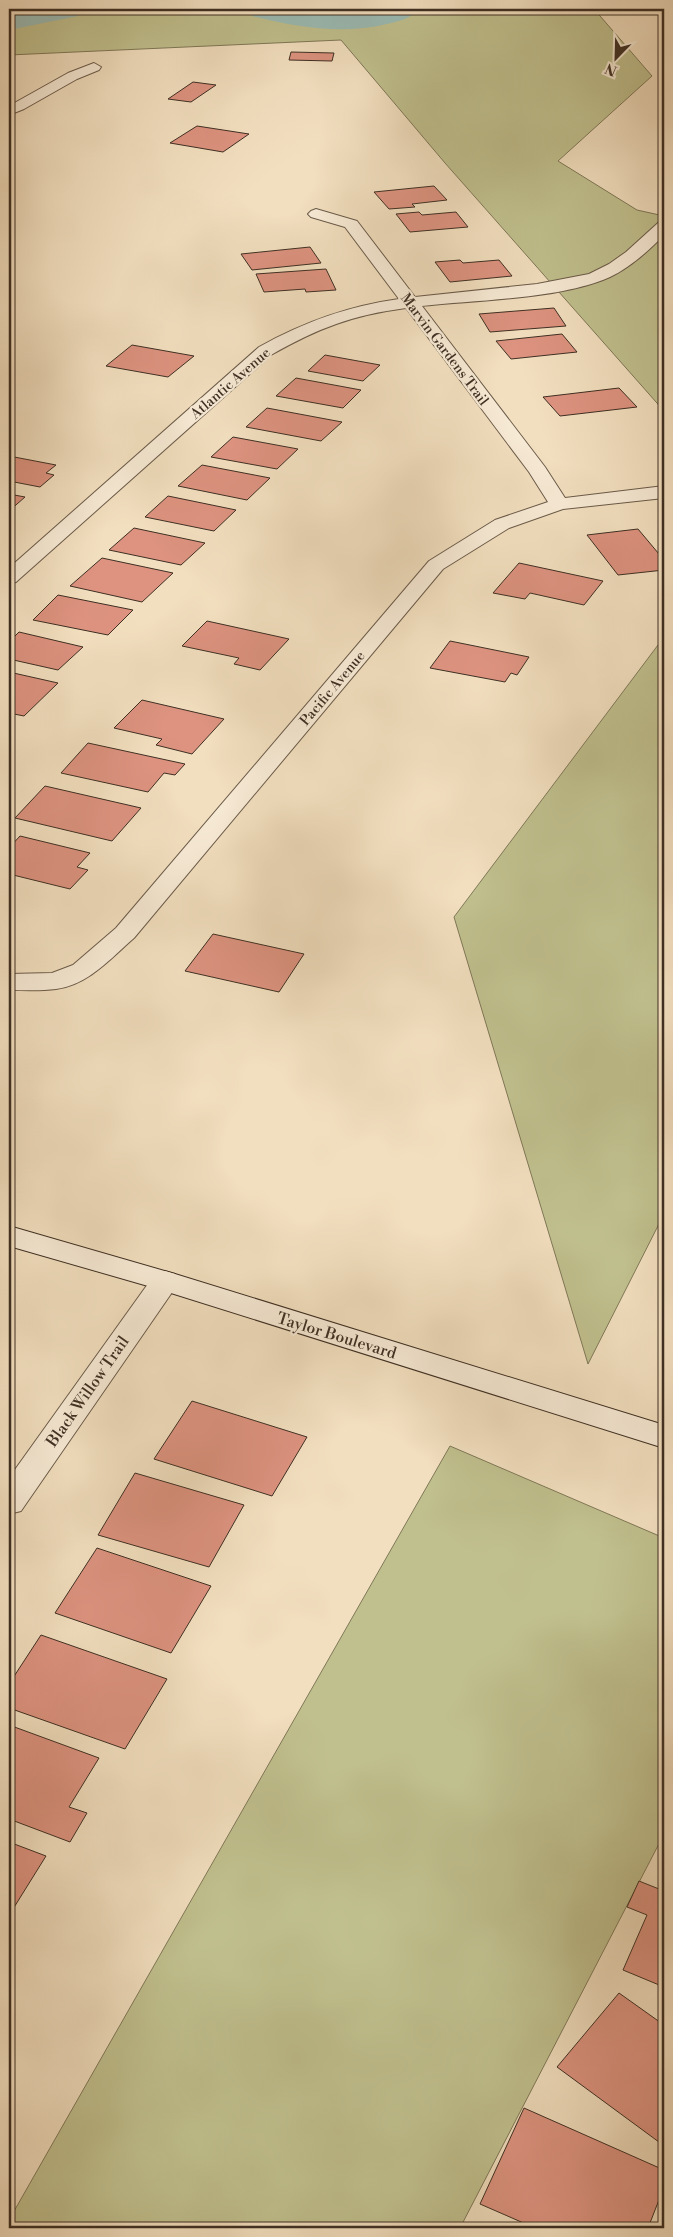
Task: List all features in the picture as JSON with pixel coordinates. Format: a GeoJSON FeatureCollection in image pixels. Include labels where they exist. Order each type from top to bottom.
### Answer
{"type":"FeatureCollection","features":[{"type":"Feature","properties":{"kind":"street"},"geometry":{"type":"LineString","coordinates":[[9,111],[83,70],[94,67]]}},
{"type":"Feature","properties":{"kind":"street","name":"Marvin Gardens Trail"},"geometry":{"type":"LineString","coordinates":[[316,214],[351,224],[538,471],[543,482],[560,504]]}},
{"type":"Feature","properties":{"kind":"street","name":"Atlantic Avenue"},"geometry":{"type":"LineString","coordinates":[[9,578],[265,351],[300,331],[357,311],[410,302],[558,287],[596,276],[624,262],[647,244],[664,226]]}},
{"type":"Feature","properties":{"kind":"street","name":"Pacific Avenue"},"geometry":{"type":"LineString","coordinates":[[9,982],[56,980],[82,970],[125,933],[436,565],[502,524],[560,504],[664,492]]}},
{"type":"Feature","properties":{"kind":"street","name":"Taylor Boulevard"},"geometry":{"type":"LineString","coordinates":[[9,1236],[165,1281],[664,1437]]}},
{"type":"Feature","properties":{"kind":"street","name":"Black Willow Trail"},"geometry":{"type":"LineString","coordinates":[[9,1502],[165,1281]]}},
{"type":"Feature","properties":{"kind":"green space"},"geometry":{"type":"Polygon","coordinates":[[[9,9],[594,9],[652,76],[558,161],[637,210],[664,216],[664,411],[445,163],[341,40],[9,55],[9,9]]]}},
{"type":"Feature","properties":{"kind":"green space"},"geometry":{"type":"Polygon","coordinates":[[[664,637],[664,1214],[588,1364],[454,917],[664,637]]]}},
{"type":"Feature","properties":{"kind":"green space"},"geometry":{"type":"Polygon","coordinates":[[[450,1446],[664,1538],[664,1834],[460,2228],[9,2228],[9,2220],[450,1446]]]}},
{"type":"Feature","properties":{"kind":"building"},"geometry":{"type":"Polygon","coordinates":[[[291,52],[334,53],[332,61],[289,60],[291,52]]]}},
{"type":"Feature","properties":{"kind":"building"},"geometry":{"type":"Polygon","coordinates":[[[193,82],[216,85],[191,102],[168,99],[193,82]]]}},
{"type":"Feature","properties":{"kind":"building"},"geometry":{"type":"Polygon","coordinates":[[[197,126],[249,134],[223,152],[170,143],[197,126]]]}},
{"type":"Feature","properties":{"kind":"building"},"geometry":{"type":"Polygon","coordinates":[[[434,186],[447,200],[412,204],[415,207],[389,209],[374,192],[434,186]]]}},
{"type":"Feature","properties":{"kind":"building"},"geometry":{"type":"Polygon","coordinates":[[[419,212],[422,215],[456,212],[468,227],[410,232],[396,214],[419,212]]]}},
{"type":"Feature","properties":{"kind":"building"},"geometry":{"type":"Polygon","coordinates":[[[310,247],[321,263],[252,270],[241,254],[310,247]]]}},
{"type":"Feature","properties":{"kind":"building"},"geometry":{"type":"Polygon","coordinates":[[[460,260],[463,263],[499,260],[512,276],[450,282],[435,262],[460,260]]]}},
{"type":"Feature","properties":{"kind":"building"},"geometry":{"type":"Polygon","coordinates":[[[326,269],[336,290],[306,292],[305,289],[264,292],[256,274],[326,269]]]}},
{"type":"Feature","properties":{"kind":"building"},"geometry":{"type":"Polygon","coordinates":[[[554,308],[566,326],[490,332],[479,314],[554,308]]]}},
{"type":"Feature","properties":{"kind":"building"},"geometry":{"type":"Polygon","coordinates":[[[562,334],[577,352],[511,359],[496,341],[562,334]]]}},
{"type":"Feature","properties":{"kind":"building"},"geometry":{"type":"Polygon","coordinates":[[[132,345],[194,356],[168,377],[106,366],[132,345]]]}},
{"type":"Feature","properties":{"kind":"building"},"geometry":{"type":"Polygon","coordinates":[[[325,355],[380,365],[363,381],[308,371],[325,355]]]}},
{"type":"Feature","properties":{"kind":"building"},"geometry":{"type":"Polygon","coordinates":[[[296,378],[361,390],[343,408],[276,396],[296,378]]]}},
{"type":"Feature","properties":{"kind":"building"},"geometry":{"type":"Polygon","coordinates":[[[619,388],[637,407],[560,416],[543,397],[619,388]]]}},
{"type":"Feature","properties":{"kind":"building"},"geometry":{"type":"Polygon","coordinates":[[[267,408],[342,422],[321,441],[246,427],[267,408]]]}},
{"type":"Feature","properties":{"kind":"building"},"geometry":{"type":"Polygon","coordinates":[[[233,437],[298,449],[277,469],[211,457],[233,437]]]}},
{"type":"Feature","properties":{"kind":"building"},"geometry":{"type":"Polygon","coordinates":[[[9,456],[56,465],[46,473],[54,475],[40,487],[9,481],[9,456]]]}},
{"type":"Feature","properties":{"kind":"building"},"geometry":{"type":"Polygon","coordinates":[[[202,465],[270,478],[247,500],[178,486],[202,465]]]}},
{"type":"Feature","properties":{"kind":"building"},"geometry":{"type":"Polygon","coordinates":[[[9,494],[25,497],[9,511],[9,494]]]}},
{"type":"Feature","properties":{"kind":"building"},"geometry":{"type":"Polygon","coordinates":[[[168,496],[236,510],[214,531],[145,517],[168,496]]]}},
{"type":"Feature","properties":{"kind":"building"},"geometry":{"type":"Polygon","coordinates":[[[134,528],[205,543],[181,565],[109,550],[134,528]]]}},
{"type":"Feature","properties":{"kind":"building"},"geometry":{"type":"Polygon","coordinates":[[[638,529],[664,560],[664,570],[618,575],[587,535],[638,529]]]}},
{"type":"Feature","properties":{"kind":"building"},"geometry":{"type":"Polygon","coordinates":[[[102,558],[173,573],[142,602],[70,586],[102,558]]]}},
{"type":"Feature","properties":{"kind":"building"},"geometry":{"type":"Polygon","coordinates":[[[519,563],[603,581],[584,605],[530,593],[525,599],[493,593],[519,563]]]}},
{"type":"Feature","properties":{"kind":"building"},"geometry":{"type":"Polygon","coordinates":[[[58,595],[133,610],[108,635],[33,620],[58,595]]]}},
{"type":"Feature","properties":{"kind":"building"},"geometry":{"type":"Polygon","coordinates":[[[207,621],[289,639],[260,670],[234,664],[239,658],[182,646],[207,621]]]}},
{"type":"Feature","properties":{"kind":"building"},"geometry":{"type":"Polygon","coordinates":[[[19,632],[83,647],[58,670],[9,659],[9,642],[19,632]]]}},
{"type":"Feature","properties":{"kind":"building"},"geometry":{"type":"Polygon","coordinates":[[[450,641],[529,657],[517,675],[511,673],[505,682],[430,668],[450,641]]]}},
{"type":"Feature","properties":{"kind":"building"},"geometry":{"type":"Polygon","coordinates":[[[9,672],[58,683],[24,716],[9,713],[9,672]]]}},
{"type":"Feature","properties":{"kind":"building"},"geometry":{"type":"Polygon","coordinates":[[[142,700],[224,719],[192,754],[156,745],[162,739],[114,728],[142,700]]]}},
{"type":"Feature","properties":{"kind":"building"},"geometry":{"type":"Polygon","coordinates":[[[88,743],[185,764],[175,775],[164,773],[148,792],[61,773],[88,743]]]}},
{"type":"Feature","properties":{"kind":"building"},"geometry":{"type":"Polygon","coordinates":[[[45,786],[141,808],[112,841],[15,818],[45,786]]]}},
{"type":"Feature","properties":{"kind":"building"},"geometry":{"type":"Polygon","coordinates":[[[20,836],[90,853],[77,867],[88,870],[70,889],[9,874],[9,848],[20,836]]]}},
{"type":"Feature","properties":{"kind":"building"},"geometry":{"type":"Polygon","coordinates":[[[213,934],[304,954],[279,992],[185,971],[213,934]]]}},
{"type":"Feature","properties":{"kind":"building"},"geometry":{"type":"Polygon","coordinates":[[[192,1401],[307,1437],[272,1496],[154,1459],[192,1401]]]}},
{"type":"Feature","properties":{"kind":"building"},"geometry":{"type":"Polygon","coordinates":[[[135,1473],[244,1505],[209,1567],[98,1535],[135,1473]]]}},
{"type":"Feature","properties":{"kind":"building"},"geometry":{"type":"Polygon","coordinates":[[[97,1548],[211,1586],[171,1653],[55,1613],[97,1548]]]}},
{"type":"Feature","properties":{"kind":"building"},"geometry":{"type":"Polygon","coordinates":[[[41,1635],[167,1679],[125,1749],[9,1708],[9,1684],[41,1635]]]}},
{"type":"Feature","properties":{"kind":"building"},"geometry":{"type":"Polygon","coordinates":[[[9,1725],[99,1758],[69,1807],[87,1813],[70,1842],[9,1819],[9,1725]]]}},
{"type":"Feature","properties":{"kind":"building"},"geometry":{"type":"Polygon","coordinates":[[[9,1842],[46,1856],[13,1909],[9,1907],[9,1842]]]}},
{"type":"Feature","properties":{"kind":"building"},"geometry":{"type":"Polygon","coordinates":[[[639,1881],[664,1891],[664,1987],[623,1970],[647,1915],[627,1907],[639,1881]]]}},
{"type":"Feature","properties":{"kind":"building"},"geometry":{"type":"Polygon","coordinates":[[[619,1993],[664,2025],[663,2145],[557,2067],[619,1993]]]}},
{"type":"Feature","properties":{"kind":"building"},"geometry":{"type":"Polygon","coordinates":[[[524,2108],[664,2170],[664,2187],[648,2228],[535,2228],[480,2204],[524,2108]]]}},
{"type":"Feature","properties":{"kind":"waterway"},"geometry":{"type":"LineString","coordinates":[[9,20],[66,9]]}},
{"type":"Feature","properties":{"kind":"waterway"},"geometry":{"type":"LineString","coordinates":[[264,9],[316,19],[332,20],[366,18],[401,9]]}}]}
